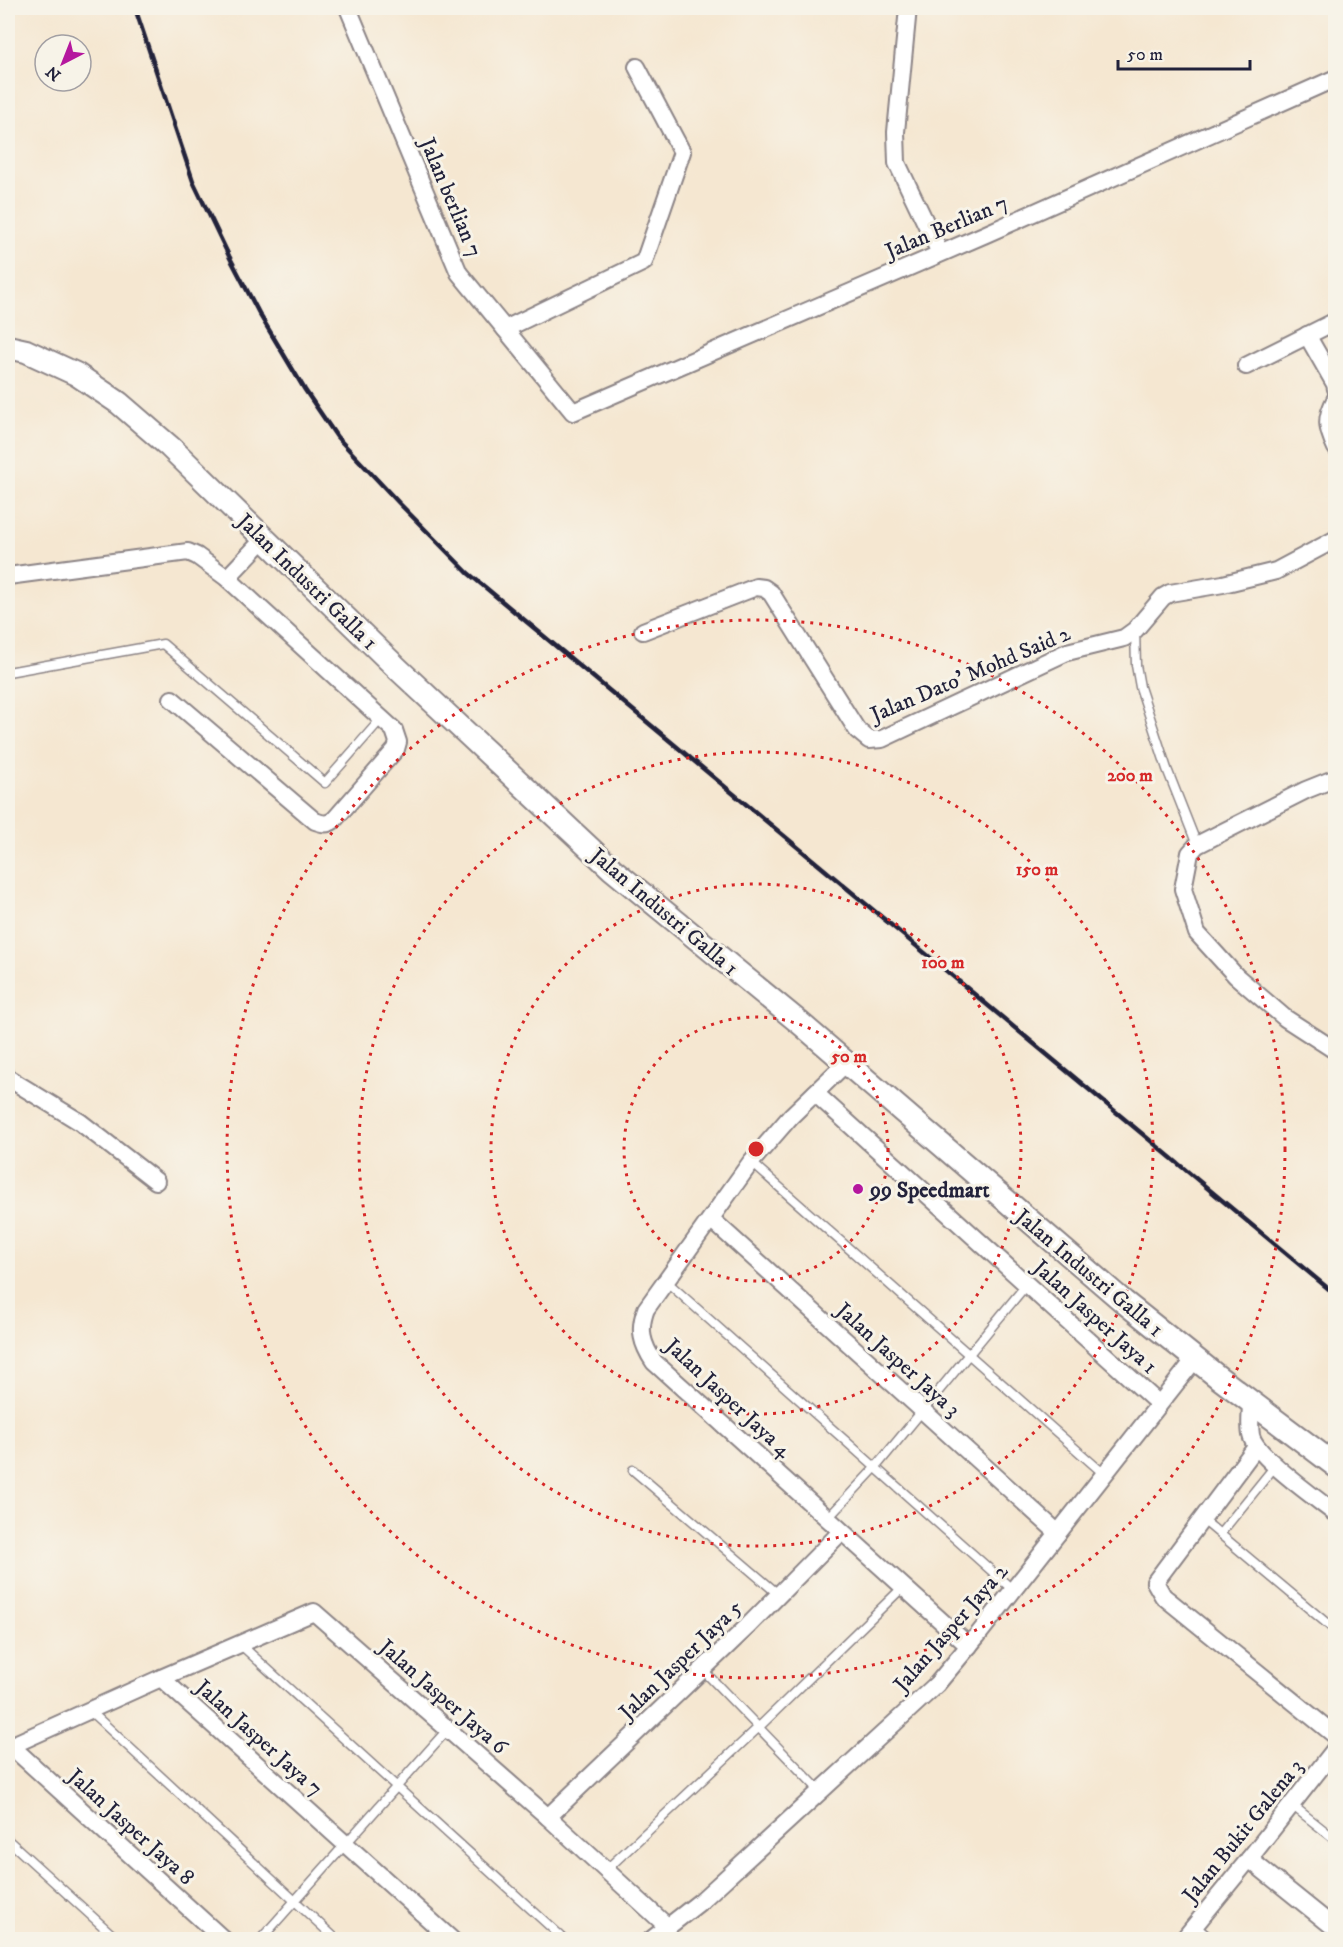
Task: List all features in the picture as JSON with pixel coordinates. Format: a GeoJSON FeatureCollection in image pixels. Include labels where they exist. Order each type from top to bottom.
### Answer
{"type":"FeatureCollection","features":[{"type":"Feature","properties":{"kind":"main road","name":"Jalan Industri Galla 1"},"geometry":{"type":"LineString","coordinates":[[8,347],[26,351],[75,374],[119,403],[170,447],[397,668],[612,869],[800,1023],[1124,1302],[1335,1467]]}},
{"type":"Feature","properties":{"kind":"street","name":"Jalan berlian 7"},"geometry":{"type":"LineString","coordinates":[[348,8],[459,273],[573,412]]}},
{"type":"Feature","properties":{"kind":"street"},"geometry":{"type":"LineString","coordinates":[[908,8],[896,132],[897,164],[940,253]]}},
{"type":"Feature","properties":{"kind":"street"},"geometry":{"type":"LineString","coordinates":[[505,329],[644,262],[682,152],[637,67]]}},
{"type":"Feature","properties":{"kind":"street","name":"Jalan Berlian 7"},"geometry":{"type":"LineString","coordinates":[[573,412],[1335,78]]}},
{"type":"Feature","properties":{"kind":"street"},"geometry":{"type":"LineString","coordinates":[[1246,366],[1335,321]]}},
{"type":"Feature","properties":{"kind":"street"},"geometry":{"type":"LineString","coordinates":[[1307,335],[1335,384],[1335,389]]}},
{"type":"Feature","properties":{"kind":"street"},"geometry":{"type":"LineString","coordinates":[[1335,398],[1329,410],[1327,424],[1335,448]]}},
{"type":"Feature","properties":{"kind":"street"},"geometry":{"type":"LineString","coordinates":[[227,578],[264,539]]}},
{"type":"Feature","properties":{"kind":"street","name":"Jalan Dato' Mohd Said 2"},"geometry":{"type":"LineString","coordinates":[[643,631],[756,587],[764,588],[771,593],[857,730],[869,740],[882,739],[1067,652],[1124,638],[1135,630],[1170,592],[1223,584],[1276,571],[1335,539]]}},
{"type":"Feature","properties":{"kind":"street"},"geometry":{"type":"LineString","coordinates":[[8,576],[188,552],[227,578],[394,730],[398,742],[396,749],[334,820],[321,823],[306,813],[172,699]]}},
{"type":"Feature","properties":{"kind":"street"},"geometry":{"type":"LineString","coordinates":[[1335,778],[1306,790],[1197,845],[1190,853],[1183,889],[1197,933],[1236,976],[1285,1018],[1335,1051]]}},
{"type":"Feature","properties":{"kind":"street","name":"Jalan Jasper Jaya 4"},"geometry":{"type":"LineString","coordinates":[[846,1064],[791,1116],[751,1162],[646,1309],[641,1333],[644,1347],[654,1362],[969,1646]]}},
{"type":"Feature","properties":{"kind":"street"},"geometry":{"type":"LineString","coordinates":[[8,1078],[80,1122],[156,1181]]}},
{"type":"Feature","properties":{"kind":"street","name":"Jalan Jasper Jaya 1"},"geometry":{"type":"LineString","coordinates":[[815,1093],[1159,1404]]}},
{"type":"Feature","properties":{"kind":"street","name":"Jalan Jasper Jaya 3"},"geometry":{"type":"LineString","coordinates":[[711,1219],[1058,1533]]}},
{"type":"Feature","properties":{"kind":"street","name":"Jalan Jasper Jaya 2"},"geometry":{"type":"LineString","coordinates":[[651,1940],[701,1901],[937,1684],[1194,1359]]}},
{"type":"Feature","properties":{"kind":"street"},"geometry":{"type":"LineString","coordinates":[[1251,1402],[1251,1435],[1256,1448],[1335,1514]]}},
{"type":"Feature","properties":{"kind":"street"},"geometry":{"type":"LineString","coordinates":[[1256,1448],[1155,1582],[1163,1596],[1335,1736]]}},
{"type":"Feature","properties":{"kind":"street","name":"Jalan Jasper Jaya 5"},"geometry":{"type":"LineString","coordinates":[[548,1816],[841,1532]]}},
{"type":"Feature","properties":{"kind":"street","name":"Jalan Jasper Jaya 6"},"geometry":{"type":"LineString","coordinates":[[161,1678],[314,1612],[548,1816],[668,1927]]}},
{"type":"Feature","properties":{"kind":"street","name":"Jalan Jasper Jaya 7"},"geometry":{"type":"LineString","coordinates":[[9,1746],[161,1678],[452,1940]]}},
{"type":"Feature","properties":{"kind":"street","name":"Jalan Jasper Jaya 8"},"geometry":{"type":"LineString","coordinates":[[9,1746],[220,1938]]}},
{"type":"Feature","properties":{"kind":"street","name":"Jalan Bukit Galena 3"},"geometry":{"type":"LineString","coordinates":[[1183,1940],[1335,1748]]}},
{"type":"Feature","properties":{"kind":"street"},"geometry":{"type":"LineString","coordinates":[[1249,1859],[1335,1929]]}},
{"type":"Feature","properties":{"kind":"lane"},"geometry":{"type":"LineString","coordinates":[[1135,630],[1136,665],[1140,687],[1167,769],[1197,845]]}},
{"type":"Feature","properties":{"kind":"lane"},"geometry":{"type":"LineString","coordinates":[[8,672],[163,644],[326,783],[381,719]]}},
{"type":"Feature","properties":{"kind":"lane"},"geometry":{"type":"LineString","coordinates":[[751,1162],[1104,1474]]}},
{"type":"Feature","properties":{"kind":"lane"},"geometry":{"type":"LineString","coordinates":[[666,1281],[1013,1590]]}},
{"type":"Feature","properties":{"kind":"lane"},"geometry":{"type":"LineString","coordinates":[[827,1519],[875,1468],[1027,1284]]}},
{"type":"Feature","properties":{"kind":"lane"},"geometry":{"type":"LineString","coordinates":[[1220,1534],[1275,1466]]}},
{"type":"Feature","properties":{"kind":"lane"},"geometry":{"type":"LineString","coordinates":[[633,1470],[778,1594]]}},
{"type":"Feature","properties":{"kind":"lane"},"geometry":{"type":"LineString","coordinates":[[1202,1519],[1335,1631]]}},
{"type":"Feature","properties":{"kind":"lane"},"geometry":{"type":"LineString","coordinates":[[606,1870],[759,1727],[903,1587]]}},
{"type":"Feature","properties":{"kind":"lane"},"geometry":{"type":"LineString","coordinates":[[241,1645],[565,1940]]}},
{"type":"Feature","properties":{"kind":"lane"},"geometry":{"type":"LineString","coordinates":[[702,1669],[820,1791]]}},
{"type":"Feature","properties":{"kind":"lane"},"geometry":{"type":"LineString","coordinates":[[89,1710],[337,1940]]}},
{"type":"Feature","properties":{"kind":"lane"},"geometry":{"type":"LineString","coordinates":[[260,1940],[448,1730]]}},
{"type":"Feature","properties":{"kind":"lane"},"geometry":{"type":"LineString","coordinates":[[1292,1805],[1335,1840]]}},
{"type":"Feature","properties":{"kind":"lane"},"geometry":{"type":"LineString","coordinates":[[8,1840],[118,1940]]}},
{"type":"Feature","properties":{"kind":"lane"},"geometry":{"type":"LineString","coordinates":[[1194,1925],[1212,1940]]}},
{"type":"Feature","properties":{"kind":"railway"},"geometry":{"type":"LineString","coordinates":[[135,8],[193,181],[260,315],[305,390],[337,437],[468,573],[1336,1295]]}},
{"type":"Feature","properties":{"kind":"place","name":"99 Speedmart"},"geometry":{"type":"Point","coordinates":[858,1189]}}]}
